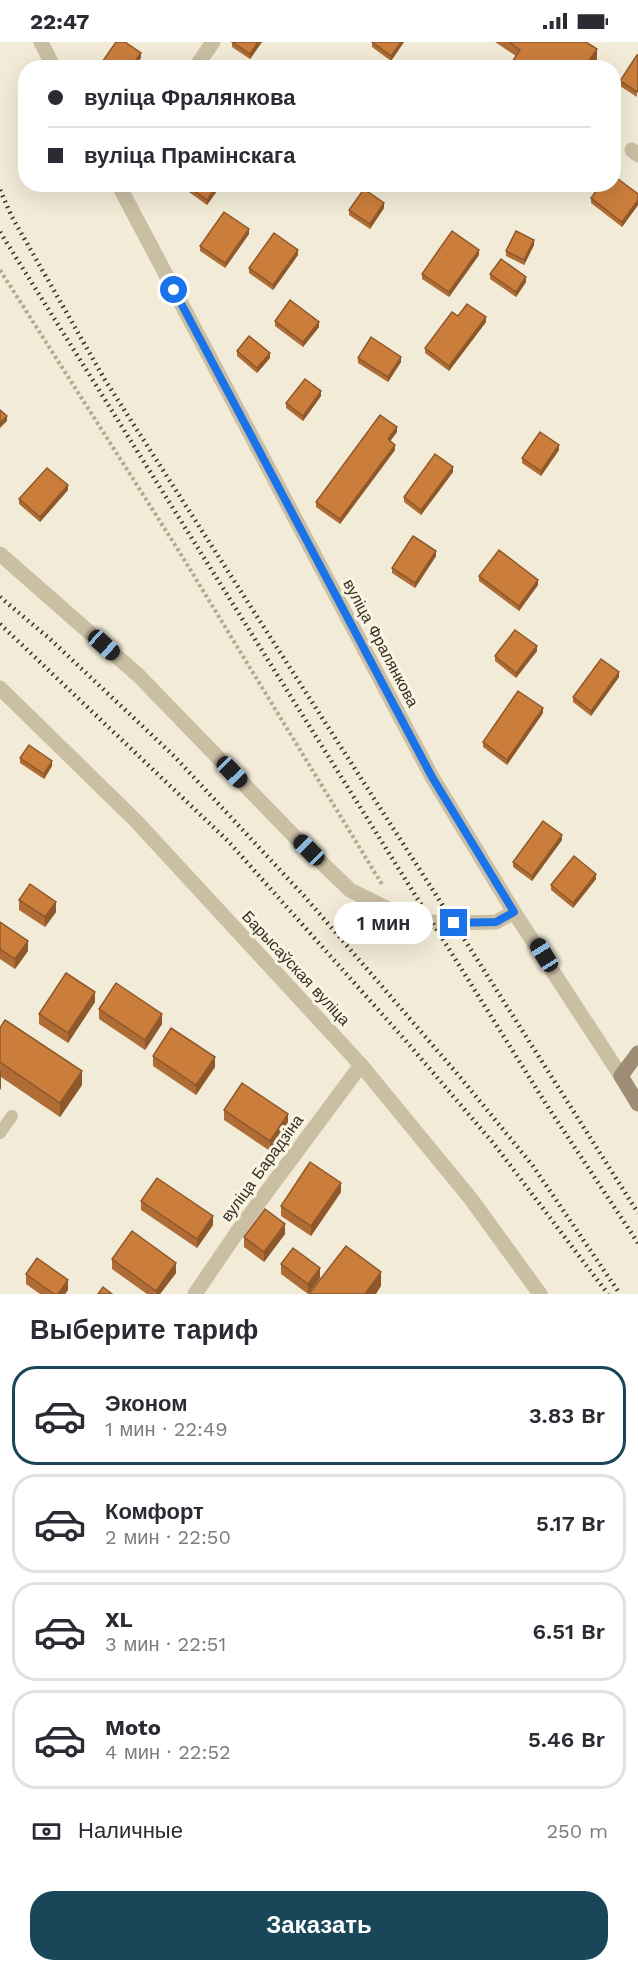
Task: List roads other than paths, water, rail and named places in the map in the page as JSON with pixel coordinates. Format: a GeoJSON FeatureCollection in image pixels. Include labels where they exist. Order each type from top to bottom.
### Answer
{"type":"FeatureCollection","features":[{"type":"Feature","properties":{"kind":"street"},"geometry":{"type":"LineString","coordinates":[[41,42],[50,60]]}},
{"type":"Feature","properties":{"kind":"street"},"geometry":{"type":"LineString","coordinates":[[201,60],[213,42]]}},
{"type":"Feature","properties":{"kind":"street","name":"вуліца Фралянкова"},"geometry":{"type":"LineString","coordinates":[[122,192],[432,777],[514,912],[638,1104]]}},
{"type":"Feature","properties":{"kind":"street"},"geometry":{"type":"LineString","coordinates":[[0,554],[139,676],[295,837],[350,890],[400,915],[433,922],[496,922],[514,912]]}},
{"type":"Feature","properties":{"kind":"street","name":"Барысаўская вуліца"},"geometry":{"type":"LineString","coordinates":[[0,688],[136,821],[361,1065],[471,1198],[540,1294]]}},
{"type":"Feature","properties":{"kind":"street"},"geometry":{"type":"LineString","coordinates":[[621,1076],[638,1053]]}},
{"type":"Feature","properties":{"kind":"street","name":"вуліца Барадзіна"},"geometry":{"type":"LineString","coordinates":[[195,1294],[240,1228],[361,1065]]}},
{"type":"Feature","properties":{"kind":"lane"},"geometry":{"type":"LineString","coordinates":[[0,1132],[12,1116]]}},
{"type":"Feature","properties":{"kind":"railway"},"geometry":{"type":"LineString","coordinates":[[0,190],[12,217],[105,380],[638,1213]]}},
{"type":"Feature","properties":{"kind":"railway"},"geometry":{"type":"LineString","coordinates":[[0,232],[546,1104],[638,1243]]}},
{"type":"Feature","properties":{"kind":"railway"},"geometry":{"type":"LineString","coordinates":[[0,597],[50,639],[174,756],[305,897],[460,1077],[533,1166],[620,1294]]}},
{"type":"Feature","properties":{"kind":"railway"},"geometry":{"type":"LineString","coordinates":[[0,624],[228,841],[406,1041],[494,1144],[608,1294]]}}]}
